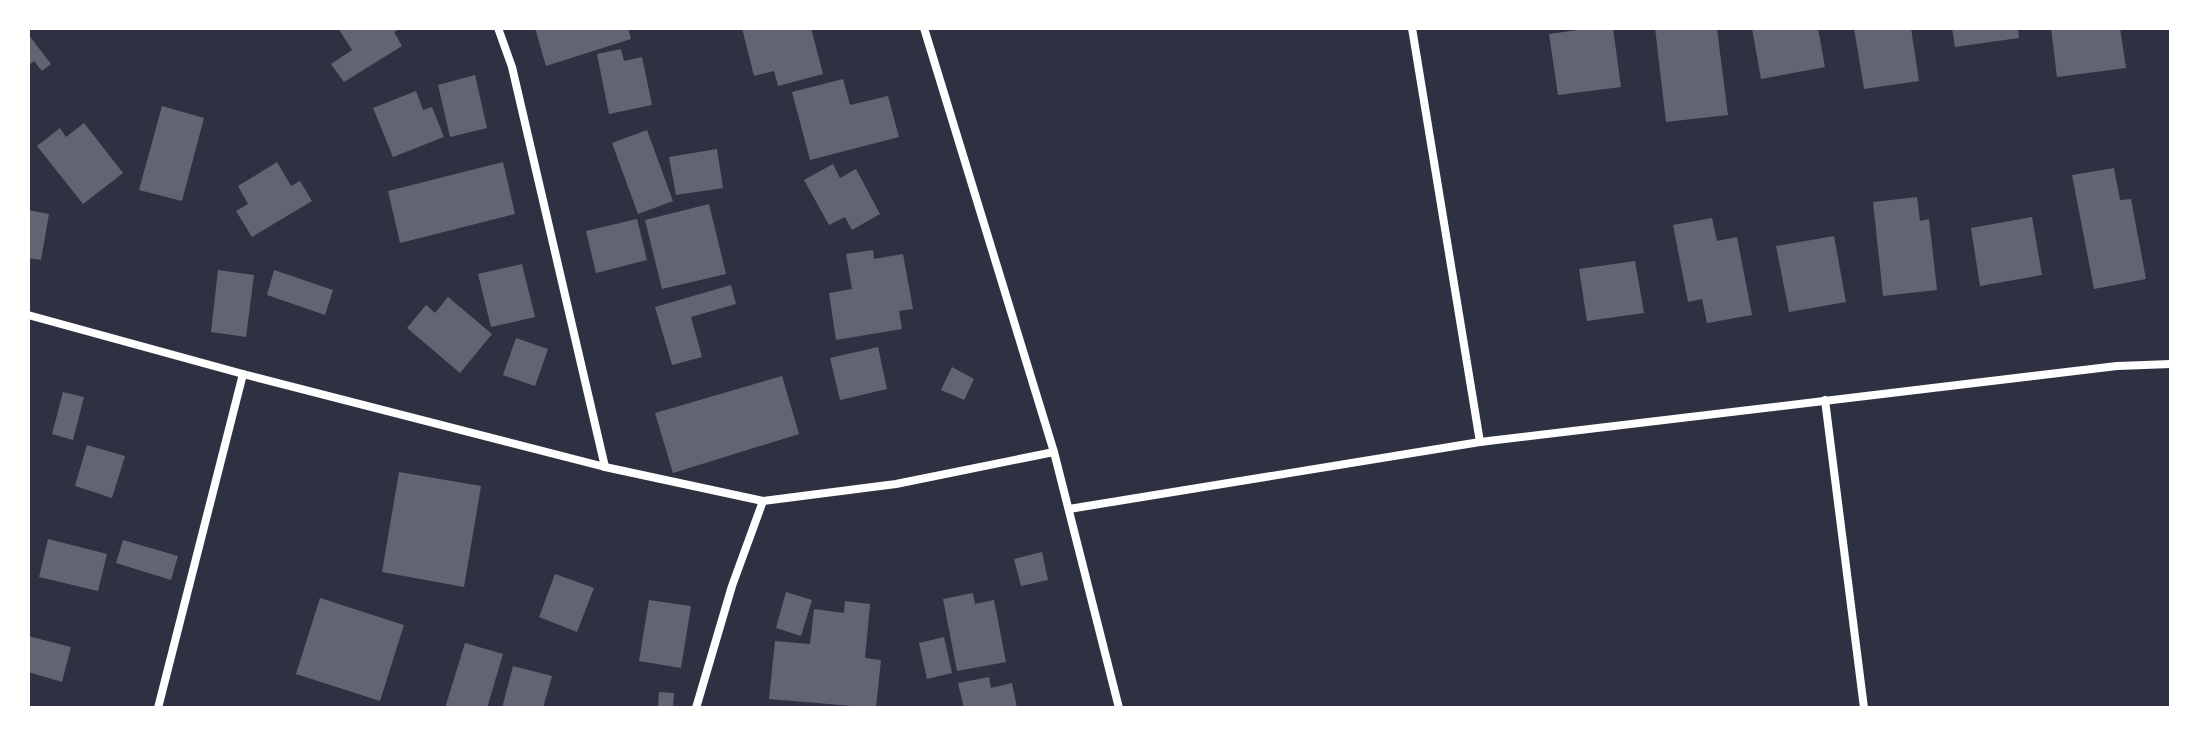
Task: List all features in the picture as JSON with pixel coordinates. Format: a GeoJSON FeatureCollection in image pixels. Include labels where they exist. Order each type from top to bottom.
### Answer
{"type":"FeatureCollection","features":[{"type":"Feature","properties":{"kind":"street"},"geometry":{"type":"LineString","coordinates":[[498,28],[512,67],[605,467]]}},
{"type":"Feature","properties":{"kind":"street"},"geometry":{"type":"LineString","coordinates":[[924,28],[1054,452],[1119,708]]}},
{"type":"Feature","properties":{"kind":"street"},"geometry":{"type":"LineString","coordinates":[[1412,28],[1480,442]]}},
{"type":"Feature","properties":{"kind":"street"},"geometry":{"type":"LineString","coordinates":[[28,315],[605,467],[763,501],[896,484],[1054,452]]}},
{"type":"Feature","properties":{"kind":"street"},"geometry":{"type":"LineString","coordinates":[[1069,509],[1480,442],[2117,366],[2171,364]]}},
{"type":"Feature","properties":{"kind":"street"},"geometry":{"type":"LineString","coordinates":[[158,708],[243,374]]}},
{"type":"Feature","properties":{"kind":"street"},"geometry":{"type":"LineString","coordinates":[[1825,400],[1864,708]]}},
{"type":"Feature","properties":{"kind":"street"},"geometry":{"type":"LineString","coordinates":[[696,708],[732,586],[763,501]]}},
{"type":"Feature","properties":{"kind":"building"},"geometry":{"type":"Polygon","coordinates":[[[338,28],[401,28],[394,32],[402,46],[344,82],[331,64],[352,50],[338,28]]]}},
{"type":"Feature","properties":{"kind":"building"},"geometry":{"type":"Polygon","coordinates":[[[535,28],[628,28],[631,39],[546,66],[535,28]]]}},
{"type":"Feature","properties":{"kind":"building"},"geometry":{"type":"Polygon","coordinates":[[[742,28],[811,28],[823,74],[778,86],[774,71],[754,76],[742,28]]]}},
{"type":"Feature","properties":{"kind":"building"},"geometry":{"type":"Polygon","coordinates":[[[1613,28],[1621,87],[1558,95],[1549,34],[1613,28]]]}},
{"type":"Feature","properties":{"kind":"building"},"geometry":{"type":"Polygon","coordinates":[[[1655,28],[1717,29],[1728,115],[1666,122],[1655,28]]]}},
{"type":"Feature","properties":{"kind":"building"},"geometry":{"type":"Polygon","coordinates":[[[1752,28],[1818,28],[1825,67],[1761,79],[1752,28]]]}},
{"type":"Feature","properties":{"kind":"building"},"geometry":{"type":"Polygon","coordinates":[[[1854,28],[1911,28],[1919,81],[1864,89],[1854,28]]]}},
{"type":"Feature","properties":{"kind":"building"},"geometry":{"type":"Polygon","coordinates":[[[1952,28],[2018,28],[2019,38],[1955,47],[1952,28]]]}},
{"type":"Feature","properties":{"kind":"building"},"geometry":{"type":"Polygon","coordinates":[[[2051,28],[2120,28],[2126,68],[2057,77],[2051,28]]]}},
{"type":"Feature","properties":{"kind":"building"},"geometry":{"type":"Polygon","coordinates":[[[28,34],[51,64],[42,71],[34,61],[28,66],[28,34]]]}},
{"type":"Feature","properties":{"kind":"building"},"geometry":{"type":"Polygon","coordinates":[[[621,49],[624,61],[642,57],[652,105],[609,114],[597,54],[621,49]]]}},
{"type":"Feature","properties":{"kind":"building"},"geometry":{"type":"Polygon","coordinates":[[[475,75],[487,128],[450,137],[438,85],[475,75]]]}},
{"type":"Feature","properties":{"kind":"building"},"geometry":{"type":"Polygon","coordinates":[[[843,79],[850,105],[888,96],[899,137],[810,160],[792,92],[843,79]]]}},
{"type":"Feature","properties":{"kind":"building"},"geometry":{"type":"Polygon","coordinates":[[[416,91],[423,110],[432,107],[444,137],[393,157],[373,108],[416,91]]]}},
{"type":"Feature","properties":{"kind":"building"},"geometry":{"type":"Polygon","coordinates":[[[162,106],[204,118],[182,201],[139,190],[162,106]]]}},
{"type":"Feature","properties":{"kind":"building"},"geometry":{"type":"Polygon","coordinates":[[[84,123],[123,173],[83,204],[37,146],[60,128],[66,137],[84,123]]]}},
{"type":"Feature","properties":{"kind":"building"},"geometry":{"type":"Polygon","coordinates":[[[647,130],[673,201],[638,214],[612,143],[647,130]]]}},
{"type":"Feature","properties":{"kind":"building"},"geometry":{"type":"Polygon","coordinates":[[[717,149],[723,188],[676,195],[669,157],[717,149]]]}},
{"type":"Feature","properties":{"kind":"building"},"geometry":{"type":"Polygon","coordinates":[[[277,162],[291,186],[300,181],[312,201],[252,237],[236,211],[248,204],[238,186],[277,162]]]}},
{"type":"Feature","properties":{"kind":"building"},"geometry":{"type":"Polygon","coordinates":[[[503,162],[515,214],[400,243],[388,191],[503,162]]]}},
{"type":"Feature","properties":{"kind":"building"},"geometry":{"type":"Polygon","coordinates":[[[833,164],[840,178],[856,169],[880,214],[852,230],[845,217],[829,225],[804,180],[833,164]]]}},
{"type":"Feature","properties":{"kind":"building"},"geometry":{"type":"Polygon","coordinates":[[[2114,168],[2120,200],[2131,199],[2146,279],[2094,289],[2072,175],[2114,168]]]}},
{"type":"Feature","properties":{"kind":"building"},"geometry":{"type":"Polygon","coordinates":[[[1917,197],[1920,221],[1929,219],[1937,290],[1883,296],[1873,202],[1917,197]]]}},
{"type":"Feature","properties":{"kind":"building"},"geometry":{"type":"Polygon","coordinates":[[[709,204],[726,274],[662,289],[645,220],[709,204]]]}},
{"type":"Feature","properties":{"kind":"building"},"geometry":{"type":"Polygon","coordinates":[[[28,210],[49,214],[41,260],[28,258],[28,210]]]}},
{"type":"Feature","properties":{"kind":"building"},"geometry":{"type":"Polygon","coordinates":[[[2032,217],[2042,275],[1980,286],[1971,228],[2032,217]]]}},
{"type":"Feature","properties":{"kind":"building"},"geometry":{"type":"Polygon","coordinates":[[[1712,218],[1717,241],[1737,237],[1752,315],[1707,323],[1702,299],[1688,302],[1673,225],[1712,218]]]}},
{"type":"Feature","properties":{"kind":"building"},"geometry":{"type":"Polygon","coordinates":[[[637,219],[647,260],[596,273],[586,231],[637,219]]]}},
{"type":"Feature","properties":{"kind":"building"},"geometry":{"type":"Polygon","coordinates":[[[1834,236],[1846,302],[1789,312],[1776,246],[1834,236]]]}},
{"type":"Feature","properties":{"kind":"building"},"geometry":{"type":"Polygon","coordinates":[[[873,250],[874,259],[903,254],[913,309],[899,311],[902,329],[836,340],[829,293],[852,289],[846,254],[873,250]]]}},
{"type":"Feature","properties":{"kind":"building"},"geometry":{"type":"Polygon","coordinates":[[[1635,261],[1644,313],[1587,321],[1579,269],[1635,261]]]}},
{"type":"Feature","properties":{"kind":"building"},"geometry":{"type":"Polygon","coordinates":[[[522,264],[535,317],[491,327],[478,274],[522,264]]]}},
{"type":"Feature","properties":{"kind":"building"},"geometry":{"type":"Polygon","coordinates":[[[218,270],[254,275],[246,337],[211,332],[218,270]]]}},
{"type":"Feature","properties":{"kind":"building"},"geometry":{"type":"Polygon","coordinates":[[[274,270],[333,290],[325,315],[267,295],[274,270]]]}},
{"type":"Feature","properties":{"kind":"building"},"geometry":{"type":"Polygon","coordinates":[[[731,285],[736,304],[691,317],[702,357],[672,365],[655,307],[731,285]]]}},
{"type":"Feature","properties":{"kind":"building"},"geometry":{"type":"Polygon","coordinates":[[[448,297],[492,334],[460,373],[407,328],[426,305],[435,313],[448,297]]]}},
{"type":"Feature","properties":{"kind":"building"},"geometry":{"type":"Polygon","coordinates":[[[516,338],[548,349],[535,386],[503,375],[516,338]]]}},
{"type":"Feature","properties":{"kind":"building"},"geometry":{"type":"Polygon","coordinates":[[[878,347],[887,389],[840,400],[830,358],[878,347]]]}},
{"type":"Feature","properties":{"kind":"building"},"geometry":{"type":"Polygon","coordinates":[[[952,367],[974,379],[964,400],[941,390],[952,367]]]}},
{"type":"Feature","properties":{"kind":"building"},"geometry":{"type":"Polygon","coordinates":[[[782,376],[799,434],[673,473],[655,413],[782,376]]]}},
{"type":"Feature","properties":{"kind":"building"},"geometry":{"type":"Polygon","coordinates":[[[63,392],[84,397],[73,440],[52,434],[63,392]]]}},
{"type":"Feature","properties":{"kind":"building"},"geometry":{"type":"Polygon","coordinates":[[[87,445],[125,456],[112,498],[75,486],[87,445]]]}},
{"type":"Feature","properties":{"kind":"building"},"geometry":{"type":"Polygon","coordinates":[[[399,472],[481,486],[464,587],[382,572],[399,472]]]}},
{"type":"Feature","properties":{"kind":"building"},"geometry":{"type":"Polygon","coordinates":[[[48,539],[107,554],[98,591],[39,577],[48,539]]]}},
{"type":"Feature","properties":{"kind":"building"},"geometry":{"type":"Polygon","coordinates":[[[123,540],[178,556],[171,580],[116,563],[123,540]]]}},
{"type":"Feature","properties":{"kind":"building"},"geometry":{"type":"Polygon","coordinates":[[[1042,552],[1048,580],[1021,586],[1014,559],[1042,552]]]}},
{"type":"Feature","properties":{"kind":"building"},"geometry":{"type":"Polygon","coordinates":[[[555,574],[594,588],[577,632],[539,617],[555,574]]]}},
{"type":"Feature","properties":{"kind":"building"},"geometry":{"type":"Polygon","coordinates":[[[786,592],[812,600],[801,636],[776,628],[786,592]]]}},
{"type":"Feature","properties":{"kind":"building"},"geometry":{"type":"Polygon","coordinates":[[[973,593],[975,604],[994,600],[1006,662],[957,671],[943,599],[973,593]]]}},
{"type":"Feature","properties":{"kind":"building"},"geometry":{"type":"Polygon","coordinates":[[[320,598],[404,625],[380,701],[296,674],[320,598]]]}},
{"type":"Feature","properties":{"kind":"building"},"geometry":{"type":"Polygon","coordinates":[[[649,600],[691,606],[681,668],[639,661],[649,600]]]}},
{"type":"Feature","properties":{"kind":"building"},"geometry":{"type":"Polygon","coordinates":[[[845,601],[870,604],[865,658],[881,660],[876,708],[769,699],[775,641],[810,644],[814,609],[844,613],[845,601]]]}},
{"type":"Feature","properties":{"kind":"building"},"geometry":{"type":"Polygon","coordinates":[[[28,636],[71,647],[62,682],[28,672],[28,636]]]}},
{"type":"Feature","properties":{"kind":"building"},"geometry":{"type":"Polygon","coordinates":[[[944,637],[952,673],[927,679],[919,643],[944,637]]]}},
{"type":"Feature","properties":{"kind":"building"},"geometry":{"type":"Polygon","coordinates":[[[465,643],[503,654],[487,708],[445,708],[465,643]]]}},
{"type":"Feature","properties":{"kind":"building"},"geometry":{"type":"Polygon","coordinates":[[[513,666],[552,676],[543,708],[502,708],[513,666]]]}},
{"type":"Feature","properties":{"kind":"building"},"geometry":{"type":"Polygon","coordinates":[[[989,677],[991,688],[1012,683],[1017,708],[964,708],[958,683],[989,677]]]}},
{"type":"Feature","properties":{"kind":"building"},"geometry":{"type":"Polygon","coordinates":[[[659,692],[674,693],[673,708],[658,708],[659,692]]]}}]}
